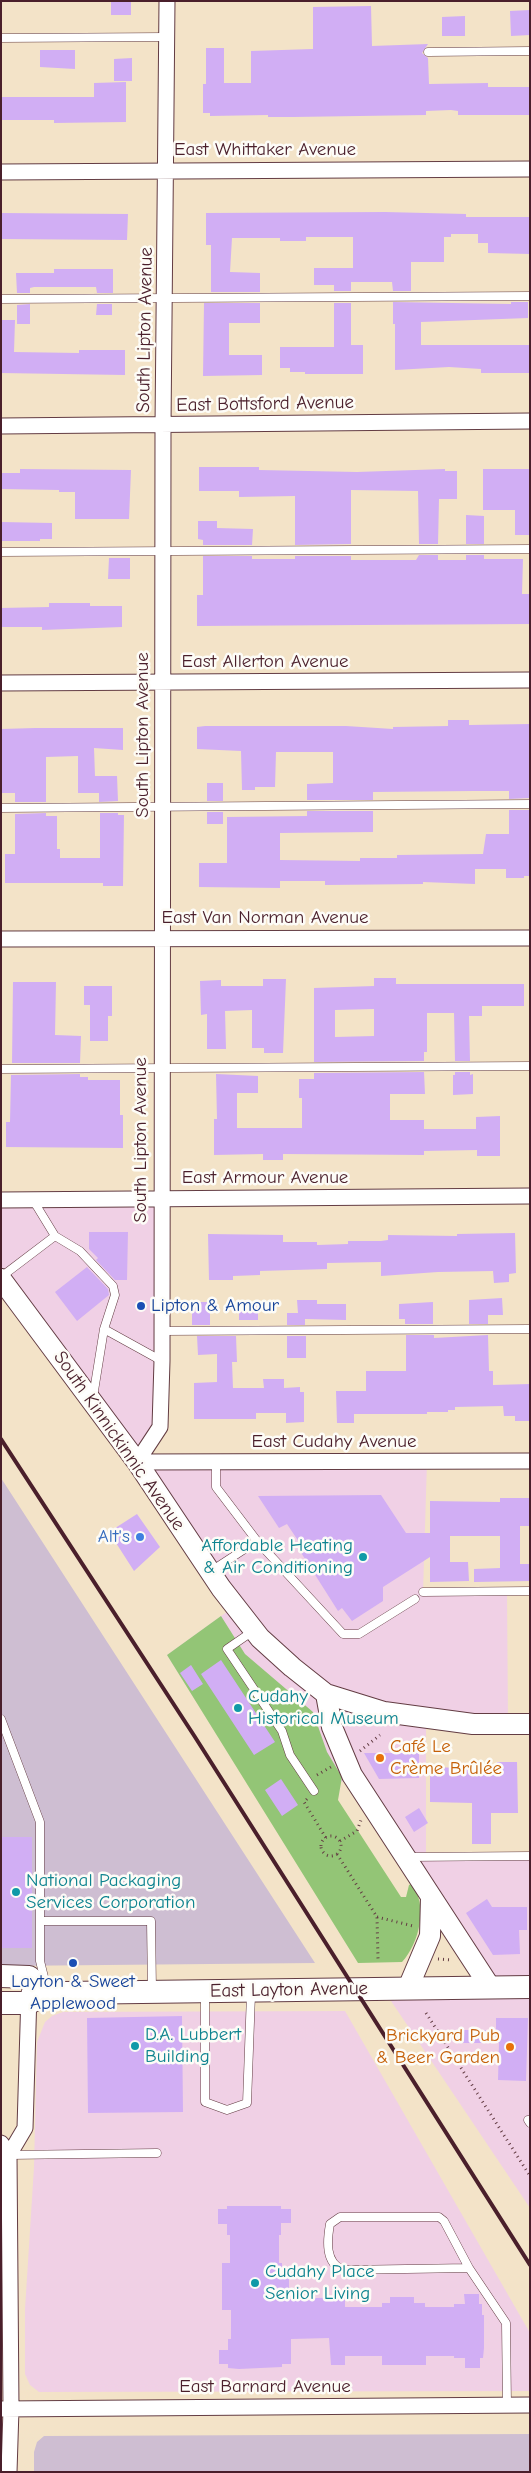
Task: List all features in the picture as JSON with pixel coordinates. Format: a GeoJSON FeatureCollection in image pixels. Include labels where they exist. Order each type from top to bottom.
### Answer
{"type":"FeatureCollection","features":[{"type":"Feature","properties":{"kind":"main road"},"geometry":{"type":"LineString","coordinates":[[1,1976],[29,1976],[39,1998]]}},
{"type":"Feature","properties":{"kind":"main road","name":"East Layton Avenue"},"geometry":{"type":"LineString","coordinates":[[1,2003],[39,1998],[152,1991],[251,1992],[530,1987]]}},
{"type":"Feature","properties":{"kind":"street","name":"South Lipton Avenue"},"geometry":{"type":"LineString","coordinates":[[138,1462],[160,1428],[162,1361],[161,939],[167,1]]}},
{"type":"Feature","properties":{"kind":"street","name":"East Whittaker Avenue"},"geometry":{"type":"LineString","coordinates":[[1,172],[530,169]]}},
{"type":"Feature","properties":{"kind":"street","name":"East Bottsford Avenue"},"geometry":{"type":"LineString","coordinates":[[1,426],[163,426],[530,421]]}},
{"type":"Feature","properties":{"kind":"street","name":"East Allerton Avenue"},"geometry":{"type":"LineString","coordinates":[[1,683],[530,680]]}},
{"type":"Feature","properties":{"kind":"street","name":"East Van Norman Avenue"},"geometry":{"type":"LineString","coordinates":[[1,939],[530,938]]}},
{"type":"Feature","properties":{"kind":"street","name":"East Armour Avenue"},"geometry":{"type":"LineString","coordinates":[[1,1200],[530,1196]]}},
{"type":"Feature","properties":{"kind":"street","name":"South Kinnickinnic Avenue"},"geometry":{"type":"LineString","coordinates":[[1,1278],[138,1462],[210,1572],[254,1630],[292,1667],[326,1694]]}},
{"type":"Feature","properties":{"kind":"street","name":"East Cudahy Avenue"},"geometry":{"type":"LineString","coordinates":[[138,1462],[530,1462]]}},
{"type":"Feature","properties":{"kind":"street"},"geometry":{"type":"LineString","coordinates":[[490,1987],[404,1857],[344,1760],[332,1727],[326,1694],[384,1712],[439,1721],[473,1724],[530,1724]]}},
{"type":"Feature","properties":{"kind":"street"},"geometry":{"type":"LineString","coordinates":[[408,1988],[430,1936],[431,1897]]}},
{"type":"Feature","properties":{"kind":"street"},"geometry":{"type":"LineString","coordinates":[[8,2472],[5,2149],[25,2128],[39,1998]]}},
{"type":"Feature","properties":{"kind":"street","name":"East Barnard Avenue"},"geometry":{"type":"LineString","coordinates":[[6,2409],[530,2405]]}},
{"type":"Feature","properties":{"kind":"lane"},"geometry":{"type":"LineString","coordinates":[[1,38],[167,37]]}},
{"type":"Feature","properties":{"kind":"lane"},"geometry":{"type":"LineString","coordinates":[[428,52],[530,51]]}},
{"type":"Feature","properties":{"kind":"lane"},"geometry":{"type":"LineString","coordinates":[[1,299],[530,296]]}},
{"type":"Feature","properties":{"kind":"lane"},"geometry":{"type":"LineString","coordinates":[[1,552],[530,549]]}},
{"type":"Feature","properties":{"kind":"lane"},"geometry":{"type":"LineString","coordinates":[[1,808],[530,804]]}},
{"type":"Feature","properties":{"kind":"lane"},"geometry":{"type":"LineString","coordinates":[[1,1069],[530,1066]]}},
{"type":"Feature","properties":{"kind":"lane"},"geometry":{"type":"LineString","coordinates":[[33,1200],[55,1236],[80,1250],[113,1286],[115,1295],[104,1329],[92,1401]]}},
{"type":"Feature","properties":{"kind":"lane"},"geometry":{"type":"LineString","coordinates":[[1,1278],[55,1236]]}},
{"type":"Feature","properties":{"kind":"lane"},"geometry":{"type":"LineString","coordinates":[[104,1329],[162,1361]]}},
{"type":"Feature","properties":{"kind":"lane"},"geometry":{"type":"LineString","coordinates":[[162,1331],[530,1329]]}},
{"type":"Feature","properties":{"kind":"lane"},"geometry":{"type":"LineString","coordinates":[[216,1462],[216,1487],[257,1541],[343,1634],[359,1634],[415,1599]]}},
{"type":"Feature","properties":{"kind":"lane"},"geometry":{"type":"LineString","coordinates":[[210,1572],[257,1541]]}},
{"type":"Feature","properties":{"kind":"lane"},"geometry":{"type":"LineString","coordinates":[[423,1592],[530,1591]]}},
{"type":"Feature","properties":{"kind":"lane"},"geometry":{"type":"LineString","coordinates":[[254,1630],[227,1649],[282,1731],[290,1755],[314,1791]]}},
{"type":"Feature","properties":{"kind":"lane"},"geometry":{"type":"LineString","coordinates":[[1,1719],[40,1822],[39,1998]]}},
{"type":"Feature","properties":{"kind":"lane"},"geometry":{"type":"LineString","coordinates":[[404,1857],[530,1856]]}},
{"type":"Feature","properties":{"kind":"lane"},"geometry":{"type":"LineString","coordinates":[[40,1921],[151,1921],[152,1991]]}},
{"type":"Feature","properties":{"kind":"lane"},"geometry":{"type":"LineString","coordinates":[[205,1991],[205,2102],[227,2110],[247,2103],[251,1992]]}},
{"type":"Feature","properties":{"kind":"lane"},"geometry":{"type":"LineString","coordinates":[[5,2149],[157,2153]]}},
{"type":"Feature","properties":{"kind":"lane"},"geometry":{"type":"LineString","coordinates":[[469,2268],[344,2270],[336,2267],[329,2255],[328,2238],[330,2224],[340,2217],[440,2217],[444,2221],[469,2268],[506,2323],[508,2405]]}},
{"type":"Feature","properties":{"kind":"path"},"geometry":{"type":"LineString","coordinates":[[359,1751],[380,1735]]}},
{"type":"Feature","properties":{"kind":"path"},"geometry":{"type":"LineString","coordinates":[[307,1781],[336,1764]]}},
{"type":"Feature","properties":{"kind":"path"},"geometry":{"type":"LineString","coordinates":[[314,1791],[304,1802],[326,1838]]}},
{"type":"Feature","properties":{"kind":"path"},"geometry":{"type":"LineString","coordinates":[[340,1841],[355,1832]]}},
{"type":"Feature","properties":{"kind":"path"},"geometry":{"type":"LineString","coordinates":[[333,1836],[340,1841],[341,1849],[337,1854],[331,1856],[323,1852],[322,1843],[326,1838],[333,1836]]}},
{"type":"Feature","properties":{"kind":"path"},"geometry":{"type":"LineString","coordinates":[[337,1854],[377,1918],[378,1959]]}},
{"type":"Feature","properties":{"kind":"path"},"geometry":{"type":"LineString","coordinates":[[377,1918],[415,1926]]}},
{"type":"Feature","properties":{"kind":"path"},"geometry":{"type":"LineString","coordinates":[[434,1959],[458,1960]]}},
{"type":"Feature","properties":{"kind":"path"},"geometry":{"type":"LineString","coordinates":[[426,2013],[530,2176]]}},
{"type":"Feature","properties":{"kind":"shaded area"},"geometry":{"type":"Polygon","coordinates":[[[161,1199],[160,1427],[138,1462],[427,1462],[423,1592],[507,1591],[508,1724],[426,1719],[426,1856],[530,1856],[530,2208],[383,1989],[490,1987],[352,1775],[275,1827],[167,1655],[235,1606],[1,1279],[1,1200],[161,1199]]]}},
{"type":"Feature","properties":{"kind":"shaded area"},"geometry":{"type":"Polygon","coordinates":[[[1,1478],[315,1963],[1,1966],[1,1478]]]}},
{"type":"Feature","properties":{"kind":"shaded area"},"geometry":{"type":"Polygon","coordinates":[[[345,2011],[530,2333],[530,2391],[39,2392],[30,2385],[25,2374],[25,2309],[34,2167],[37,2042],[45,2022],[52,2016],[63,2012],[345,2011]]]}},
{"type":"Feature","properties":{"kind":"shaded area"},"geometry":{"type":"Polygon","coordinates":[[[530,2434],[530,2472],[34,2472],[34,2452],[37,2442],[44,2436],[530,2434]]]}},
{"type":"Feature","properties":{"kind":"green space"},"geometry":{"type":"Polygon","coordinates":[[[221,1616],[245,1654],[313,1712],[327,1752],[342,1777],[338,1800],[401,1897],[406,1897],[409,1885],[411,1884],[416,1892],[420,1902],[420,1924],[413,1945],[402,1962],[358,1963],[167,1655],[221,1616]]]}},
{"type":"Feature","properties":{"kind":"building"},"geometry":{"type":"Polygon","coordinates":[[[111,1],[131,1],[131,15],[111,15],[111,1]]]}},
{"type":"Feature","properties":{"kind":"building"},"geometry":{"type":"Polygon","coordinates":[[[371,6],[372,46],[428,44],[422,53],[428,58],[429,84],[488,83],[488,87],[529,87],[529,115],[458,115],[458,111],[451,110],[426,111],[426,115],[293,117],[268,117],[268,115],[210,116],[210,113],[203,113],[203,84],[206,84],[206,48],[224,48],[224,83],[251,83],[251,51],[313,49],[313,7],[371,6]]]}},
{"type":"Feature","properties":{"kind":"building"},"geometry":{"type":"Polygon","coordinates":[[[530,10],[530,35],[511,36],[510,11],[530,10]]]}},
{"type":"Feature","properties":{"kind":"building"},"geometry":{"type":"Polygon","coordinates":[[[465,16],[465,36],[442,36],[442,17],[465,16]]]}},
{"type":"Feature","properties":{"kind":"building"},"geometry":{"type":"Polygon","coordinates":[[[40,50],[75,50],[75,69],[40,67],[40,50]]]}},
{"type":"Feature","properties":{"kind":"building"},"geometry":{"type":"Polygon","coordinates":[[[132,58],[132,81],[114,81],[114,59],[132,58]]]}},
{"type":"Feature","properties":{"kind":"building"},"geometry":{"type":"Polygon","coordinates":[[[126,82],[126,122],[54,123],[54,120],[1,120],[1,97],[94,97],[94,83],[126,82]]]}},
{"type":"Feature","properties":{"kind":"building"},"geometry":{"type":"Polygon","coordinates":[[[385,212],[466,214],[466,217],[529,217],[530,254],[488,253],[488,243],[478,243],[478,234],[451,234],[451,237],[444,237],[444,262],[411,262],[411,291],[393,291],[392,282],[351,282],[351,291],[334,291],[334,285],[314,285],[314,268],[353,268],[353,237],[306,237],[306,241],[280,241],[280,238],[232,238],[230,272],[260,273],[260,292],[211,292],[211,245],[206,245],[206,213],[385,212]]]}},
{"type":"Feature","properties":{"kind":"building"},"geometry":{"type":"Polygon","coordinates":[[[1,213],[128,214],[127,240],[1,239],[1,213]]]}},
{"type":"Feature","properties":{"kind":"building"},"geometry":{"type":"Polygon","coordinates":[[[54,269],[113,269],[113,293],[97,293],[96,287],[34,287],[30,288],[30,293],[17,293],[16,273],[54,273],[54,269]]]}},
{"type":"Feature","properties":{"kind":"building"},"geometry":{"type":"Polygon","coordinates":[[[393,302],[511,304],[511,302],[528,302],[528,318],[421,322],[421,345],[530,345],[530,373],[481,373],[481,369],[449,367],[395,370],[393,302]]]}},
{"type":"Feature","properties":{"kind":"building"},"geometry":{"type":"Polygon","coordinates":[[[204,303],[260,303],[260,323],[229,323],[229,355],[262,355],[262,375],[203,376],[204,303]]]}},
{"type":"Feature","properties":{"kind":"building"},"geometry":{"type":"Polygon","coordinates":[[[334,303],[351,303],[351,345],[363,345],[363,374],[305,374],[305,372],[290,372],[290,368],[280,368],[280,347],[334,347],[334,303]]]}},
{"type":"Feature","properties":{"kind":"building"},"geometry":{"type":"Polygon","coordinates":[[[30,304],[30,324],[17,324],[17,305],[30,304]]]}},
{"type":"Feature","properties":{"kind":"building"},"geometry":{"type":"Polygon","coordinates":[[[97,304],[112,304],[112,315],[96,315],[97,304]]]}},
{"type":"Feature","properties":{"kind":"building"},"geometry":{"type":"Polygon","coordinates":[[[1,320],[15,320],[14,352],[79,353],[79,350],[125,350],[125,375],[1,373],[1,320]]]}},
{"type":"Feature","properties":{"kind":"building"},"geometry":{"type":"Polygon","coordinates":[[[199,467],[259,467],[259,470],[357,472],[445,469],[445,471],[457,471],[457,499],[439,499],[438,544],[419,544],[418,491],[351,490],[351,544],[295,545],[295,496],[239,497],[239,491],[199,491],[199,467]]]}},
{"type":"Feature","properties":{"kind":"building"},"geometry":{"type":"Polygon","coordinates":[[[20,469],[131,470],[129,519],[75,519],[75,492],[1,489],[1,473],[20,473],[20,469]]]}},
{"type":"Feature","properties":{"kind":"building"},"geometry":{"type":"Polygon","coordinates":[[[483,469],[530,469],[529,535],[515,535],[515,510],[483,510],[483,469]]]}},
{"type":"Feature","properties":{"kind":"building"},"geometry":{"type":"Polygon","coordinates":[[[466,515],[484,516],[484,544],[466,544],[466,515]]]}},
{"type":"Feature","properties":{"kind":"building"},"geometry":{"type":"Polygon","coordinates":[[[198,521],[217,521],[217,528],[253,529],[252,545],[203,545],[203,540],[198,539],[198,521]]]}},
{"type":"Feature","properties":{"kind":"building"},"geometry":{"type":"Polygon","coordinates":[[[1,522],[52,523],[52,539],[40,539],[40,541],[1,541],[1,522]]]}},
{"type":"Feature","properties":{"kind":"building"},"geometry":{"type":"Polygon","coordinates":[[[419,555],[438,555],[438,560],[466,560],[466,555],[484,555],[484,559],[523,559],[522,594],[530,594],[530,624],[197,626],[197,595],[203,595],[203,556],[252,556],[252,559],[295,559],[295,556],[351,556],[351,560],[416,560],[419,555]]]}},
{"type":"Feature","properties":{"kind":"building"},"geometry":{"type":"Polygon","coordinates":[[[109,558],[130,558],[130,579],[108,579],[109,558]]]}},
{"type":"Feature","properties":{"kind":"building"},"geometry":{"type":"Polygon","coordinates":[[[49,603],[90,603],[90,606],[122,606],[122,627],[42,630],[42,627],[1,627],[1,608],[49,607],[49,603]]]}},
{"type":"Feature","properties":{"kind":"building"},"geometry":{"type":"Polygon","coordinates":[[[448,720],[469,720],[469,725],[530,724],[530,798],[509,799],[509,791],[473,791],[373,792],[373,800],[307,800],[307,784],[333,783],[333,752],[276,752],[275,787],[255,787],[255,790],[242,790],[241,751],[197,749],[197,727],[205,726],[346,726],[393,729],[393,727],[448,726],[448,720]]]}},
{"type":"Feature","properties":{"kind":"building"},"geometry":{"type":"Polygon","coordinates":[[[123,728],[123,750],[94,748],[95,776],[117,776],[118,801],[99,802],[99,793],[78,793],[78,756],[46,757],[46,802],[15,802],[15,793],[1,793],[1,729],[123,728]]]}},
{"type":"Feature","properties":{"kind":"building"},"geometry":{"type":"Polygon","coordinates":[[[207,783],[223,783],[223,801],[207,801],[207,783]]]}},
{"type":"Feature","properties":{"kind":"building"},"geometry":{"type":"Polygon","coordinates":[[[509,810],[530,810],[530,876],[524,876],[524,878],[506,878],[506,869],[475,869],[475,884],[423,882],[423,884],[325,885],[325,881],[280,881],[280,888],[199,887],[199,863],[227,863],[227,817],[307,816],[307,811],[373,811],[373,832],[280,833],[280,860],[360,861],[360,858],[397,858],[397,855],[483,854],[486,834],[509,834],[509,810]]]}},
{"type":"Feature","properties":{"kind":"building"},"geometry":{"type":"Polygon","coordinates":[[[207,812],[223,812],[223,824],[207,824],[207,812]]]}},
{"type":"Feature","properties":{"kind":"building"},"geometry":{"type":"Polygon","coordinates":[[[46,813],[46,816],[57,816],[57,849],[60,849],[60,858],[100,858],[100,813],[124,815],[123,886],[103,886],[103,883],[5,883],[5,854],[15,854],[15,814],[46,813]]]}},
{"type":"Feature","properties":{"kind":"building"},"geometry":{"type":"Polygon","coordinates":[[[374,978],[396,978],[396,984],[524,984],[524,1006],[482,1006],[482,1016],[469,1016],[470,1061],[455,1061],[454,1013],[427,1013],[427,1052],[424,1052],[424,1061],[314,1062],[314,988],[374,986],[374,978]],[[374,1009],[335,1010],[335,1037],[374,1036],[374,1009]]]}},
{"type":"Feature","properties":{"kind":"building"},"geometry":{"type":"Polygon","coordinates":[[[263,979],[286,979],[283,1053],[264,1053],[264,1048],[252,1048],[252,1010],[225,1011],[226,1049],[207,1049],[207,1014],[201,1015],[200,981],[221,980],[221,986],[263,986],[263,979]]]}},
{"type":"Feature","properties":{"kind":"building"},"geometry":{"type":"Polygon","coordinates":[[[13,982],[56,982],[55,1035],[81,1036],[80,1063],[12,1063],[13,982]]]}},
{"type":"Feature","properties":{"kind":"building"},"geometry":{"type":"Polygon","coordinates":[[[84,986],[112,986],[112,1016],[108,1016],[108,1041],[90,1041],[90,1005],[84,1005],[84,986]]]}},
{"type":"Feature","properties":{"kind":"building"},"geometry":{"type":"Polygon","coordinates":[[[424,1072],[425,1094],[390,1094],[390,1120],[424,1120],[424,1129],[476,1129],[476,1117],[500,1116],[500,1156],[477,1156],[477,1150],[424,1151],[424,1155],[283,1154],[283,1160],[263,1160],[263,1154],[214,1155],[214,1119],[217,1119],[216,1074],[258,1076],[258,1093],[237,1093],[237,1128],[302,1128],[302,1098],[299,1098],[299,1079],[314,1079],[314,1073],[424,1072]]]}},
{"type":"Feature","properties":{"kind":"building"},"geometry":{"type":"Polygon","coordinates":[[[455,1072],[470,1072],[470,1075],[473,1074],[473,1094],[453,1095],[453,1075],[455,1075],[455,1072]]]}},
{"type":"Feature","properties":{"kind":"building"},"geometry":{"type":"Polygon","coordinates":[[[80,1074],[80,1077],[88,1077],[88,1080],[120,1080],[120,1115],[123,1115],[123,1148],[6,1147],[6,1122],[10,1122],[11,1075],[80,1074]]]}},
{"type":"Feature","properties":{"kind":"building"},"geometry":{"type":"Polygon","coordinates":[[[89,1232],[128,1232],[127,1280],[115,1280],[96,1260],[98,1258],[89,1249],[89,1232]]]}},
{"type":"Feature","properties":{"kind":"building"},"geometry":{"type":"Polygon","coordinates":[[[515,1233],[516,1273],[509,1274],[509,1282],[494,1283],[493,1271],[381,1276],[381,1262],[327,1263],[327,1269],[260,1271],[260,1275],[233,1276],[233,1280],[209,1280],[208,1234],[283,1235],[283,1242],[317,1242],[317,1245],[348,1244],[348,1241],[381,1241],[388,1240],[388,1235],[457,1236],[457,1234],[515,1233]]]}},
{"type":"Feature","properties":{"kind":"building"},"geometry":{"type":"Polygon","coordinates":[[[87,1267],[108,1289],[109,1295],[77,1321],[55,1292],[87,1267]]]}},
{"type":"Feature","properties":{"kind":"building"},"geometry":{"type":"Polygon","coordinates":[[[502,1298],[503,1315],[488,1315],[488,1324],[469,1324],[469,1300],[502,1298]]]}},
{"type":"Feature","properties":{"kind":"building"},"geometry":{"type":"Polygon","coordinates":[[[297,1300],[317,1300],[317,1304],[346,1304],[346,1320],[305,1319],[305,1325],[287,1325],[287,1313],[298,1313],[297,1300]]]}},
{"type":"Feature","properties":{"kind":"building"},"geometry":{"type":"Polygon","coordinates":[[[192,1302],[210,1302],[210,1325],[192,1325],[192,1302]]]}},
{"type":"Feature","properties":{"kind":"building"},"geometry":{"type":"Polygon","coordinates":[[[239,1302],[258,1302],[258,1320],[239,1320],[239,1302]]]}},
{"type":"Feature","properties":{"kind":"building"},"geometry":{"type":"Polygon","coordinates":[[[433,1302],[433,1324],[405,1324],[405,1319],[399,1319],[399,1304],[433,1302]]]}},
{"type":"Feature","properties":{"kind":"building"},"geometry":{"type":"Polygon","coordinates":[[[406,1335],[434,1335],[434,1338],[488,1335],[489,1371],[493,1371],[493,1385],[530,1384],[529,1421],[515,1421],[515,1416],[504,1416],[503,1406],[455,1407],[455,1410],[448,1410],[448,1412],[427,1412],[427,1414],[354,1414],[354,1423],[337,1423],[336,1391],[366,1391],[366,1371],[406,1371],[406,1335]]]}},
{"type":"Feature","properties":{"kind":"building"},"geometry":{"type":"Polygon","coordinates":[[[197,1336],[236,1336],[237,1362],[232,1362],[233,1388],[264,1388],[263,1379],[284,1379],[284,1388],[300,1387],[300,1392],[304,1392],[304,1422],[286,1423],[286,1413],[256,1413],[256,1419],[194,1419],[194,1383],[217,1382],[217,1354],[198,1355],[197,1336]]]}},
{"type":"Feature","properties":{"kind":"building"},"geometry":{"type":"Polygon","coordinates":[[[287,1336],[306,1336],[306,1358],[287,1358],[287,1336]]]}},
{"type":"Feature","properties":{"kind":"building","name":"Affordable Heating & Air Conditioning"},"geometry":{"type":"Polygon","coordinates":[[[381,1495],[406,1533],[430,1533],[430,1501],[500,1502],[500,1498],[530,1498],[530,1526],[520,1526],[520,1564],[530,1564],[530,1581],[474,1582],[474,1569],[500,1568],[500,1536],[450,1536],[450,1562],[468,1562],[469,1581],[430,1582],[430,1557],[383,1587],[383,1601],[352,1621],[342,1608],[338,1611],[300,1551],[303,1548],[287,1524],[279,1528],[258,1496],[381,1495]]]}},
{"type":"Feature","properties":{"kind":"building"},"geometry":{"type":"Polygon","coordinates":[[[137,1514],[160,1547],[134,1571],[109,1532],[137,1514]]]}},
{"type":"Feature","properties":{"kind":"building","name":"Cudahy Historical Museum"},"geometry":{"type":"Polygon","coordinates":[[[221,1660],[275,1742],[254,1755],[201,1674],[221,1660]]]}},
{"type":"Feature","properties":{"kind":"building"},"geometry":{"type":"Polygon","coordinates":[[[191,1665],[203,1684],[192,1691],[180,1673],[191,1665]]]}},
{"type":"Feature","properties":{"kind":"building"},"geometry":{"type":"Polygon","coordinates":[[[364,1753],[419,1753],[419,1778],[379,1779],[364,1753]]]}},
{"type":"Feature","properties":{"kind":"building"},"geometry":{"type":"Polygon","coordinates":[[[497,1762],[517,1762],[518,1813],[491,1813],[491,1844],[472,1844],[472,1803],[430,1802],[430,1767],[497,1769],[497,1762]]]}},
{"type":"Feature","properties":{"kind":"building"},"geometry":{"type":"Polygon","coordinates":[[[281,1779],[298,1805],[282,1816],[265,1790],[281,1779]]]}},
{"type":"Feature","properties":{"kind":"building"},"geometry":{"type":"Polygon","coordinates":[[[419,1808],[428,1823],[414,1832],[405,1817],[419,1808]]]}},
{"type":"Feature","properties":{"kind":"building","name":"National Packaging Services Corporation"},"geometry":{"type":"Polygon","coordinates":[[[1,1837],[32,1837],[32,1948],[1,1948],[1,1837]]]}},
{"type":"Feature","properties":{"kind":"building"},"geometry":{"type":"Polygon","coordinates":[[[487,1899],[492,1907],[527,1907],[527,1930],[519,1930],[520,1954],[493,1955],[466,1913],[487,1899]]]}},
{"type":"Feature","properties":{"kind":"building","name":"D.A. Lubbert Building"},"geometry":{"type":"Polygon","coordinates":[[[182,2016],[183,2112],[88,2113],[87,2018],[182,2016]]]}},
{"type":"Feature","properties":{"kind":"building"},"geometry":{"type":"Polygon","coordinates":[[[496,2018],[528,2018],[526,2081],[498,2080],[499,2043],[463,2043],[464,2030],[496,2030],[496,2018]]]}},
{"type":"Feature","properties":{"kind":"building","name":"Cudahy Place Senior Living"},"geometry":{"type":"Polygon","coordinates":[[[227,2206],[281,2206],[281,2209],[291,2209],[291,2223],[281,2223],[281,2235],[279,2235],[279,2263],[282,2263],[282,2271],[289,2271],[289,2299],[345,2297],[345,2307],[382,2307],[382,2303],[390,2303],[390,2297],[414,2297],[414,2303],[425,2303],[425,2307],[454,2307],[454,2304],[465,2304],[464,2294],[479,2294],[479,2304],[482,2304],[482,2315],[484,2315],[484,2348],[483,2358],[480,2358],[480,2368],[465,2368],[465,2358],[454,2358],[454,2356],[426,2356],[426,2365],[382,2365],[382,2356],[345,2356],[345,2365],[331,2365],[329,2338],[291,2339],[291,2364],[282,2364],[282,2367],[239,2369],[228,2368],[228,2364],[219,2364],[219,2350],[228,2350],[228,2339],[231,2339],[231,2310],[222,2310],[222,2263],[230,2263],[230,2235],[227,2235],[227,2224],[218,2224],[218,2209],[227,2209],[227,2206]]]}},
{"type":"Feature","properties":{"kind":"railway"},"geometry":{"type":"LineString","coordinates":[[1,1439],[195,1737],[530,2265]]}},
{"type":"Feature","properties":{"kind":"place","name":"Lipton & Amour"},"geometry":{"type":"Point","coordinates":[141,1306]}},
{"type":"Feature","properties":{"kind":"place","name":"Alt's"},"geometry":{"type":"Point","coordinates":[140,1537]}},
{"type":"Feature","properties":{"kind":"place","name":"Affordable Heating & Air Conditioning"},"geometry":{"type":"Point","coordinates":[363,1557]}},
{"type":"Feature","properties":{"kind":"place","name":"Cudahy Historical Museum"},"geometry":{"type":"Point","coordinates":[238,1708]}},
{"type":"Feature","properties":{"kind":"place","name":"Café Le Crème Brûlée"},"geometry":{"type":"Point","coordinates":[380,1758]}},
{"type":"Feature","properties":{"kind":"place","name":"National Packaging Services Corporation"},"geometry":{"type":"Point","coordinates":[16,1892]}},
{"type":"Feature","properties":{"kind":"place","name":"Layton & Sweet Applewood"},"geometry":{"type":"Point","coordinates":[73,1963]}},
{"type":"Feature","properties":{"kind":"place","name":"D.A. Lubbert Building"},"geometry":{"type":"Point","coordinates":[135,2046]}},
{"type":"Feature","properties":{"kind":"place","name":"Brickyard Pub & Beer Garden"},"geometry":{"type":"Point","coordinates":[510,2047]}},
{"type":"Feature","properties":{"kind":"place","name":"Cudahy Place Senior Living"},"geometry":{"type":"Point","coordinates":[255,2283]}}]}
